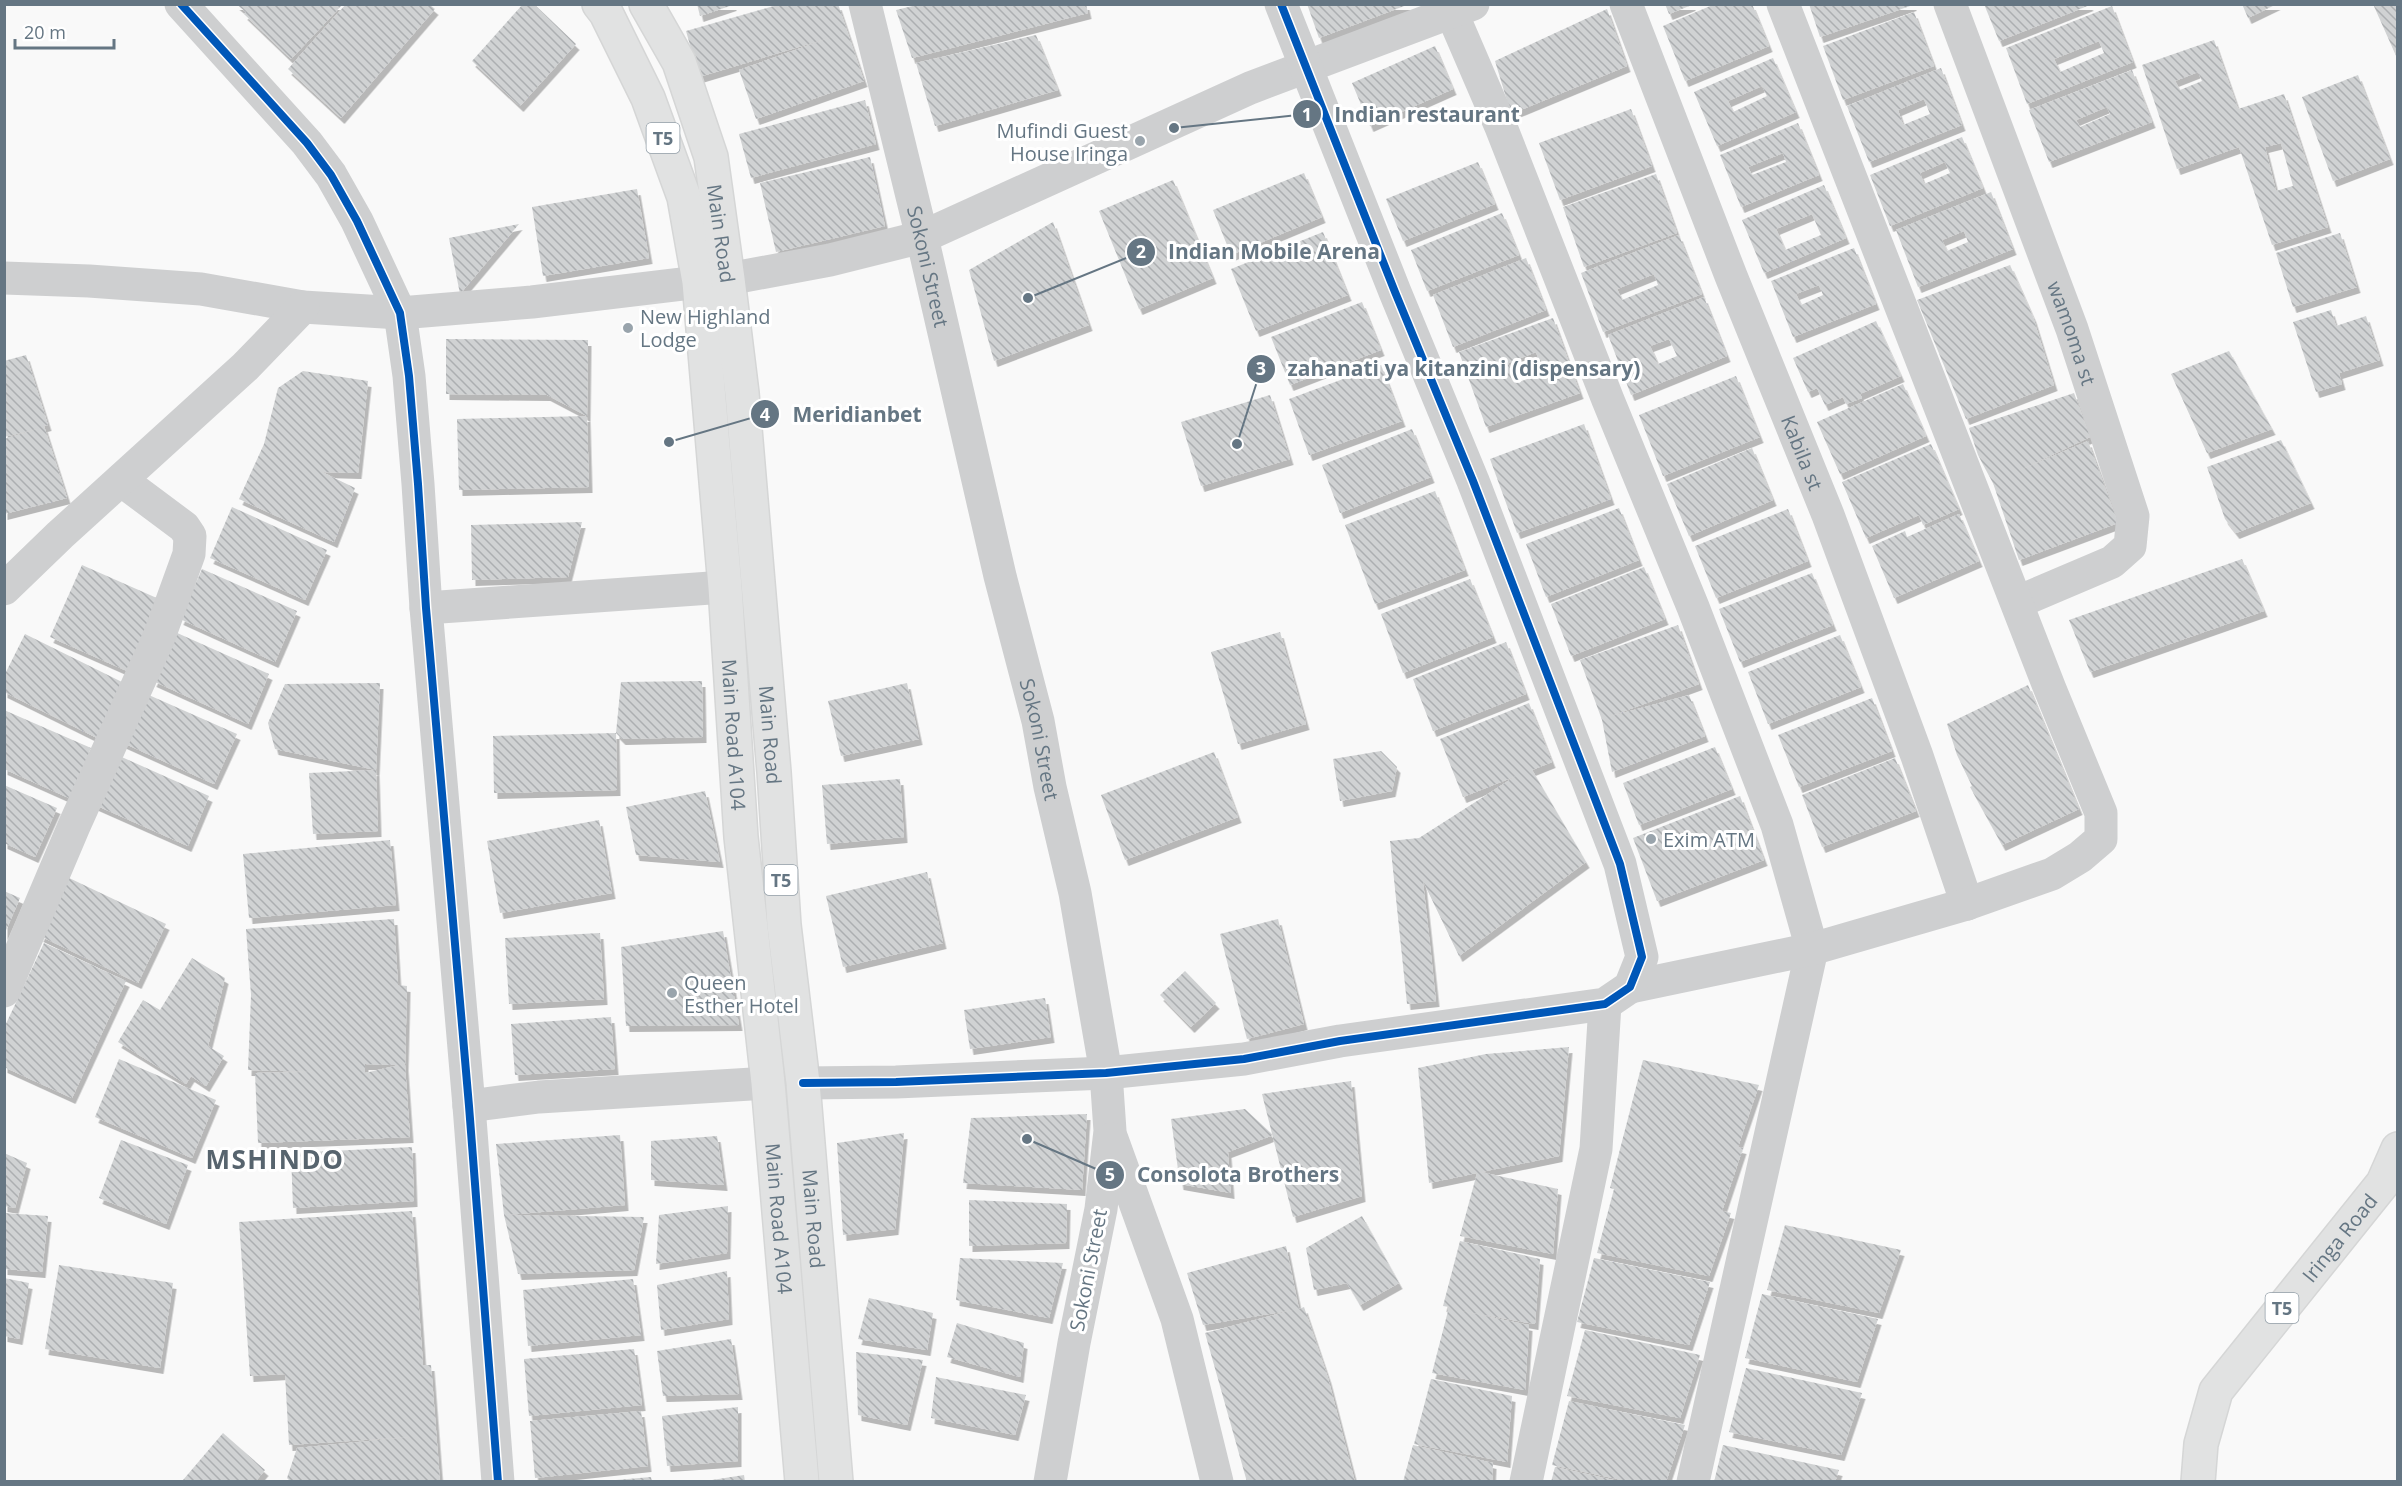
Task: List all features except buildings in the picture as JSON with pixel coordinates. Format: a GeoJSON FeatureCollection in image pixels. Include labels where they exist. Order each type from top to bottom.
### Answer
{"type":"FeatureCollection","features":[{"type":"Feature","properties":{"kind":"highway","name":"Main Road A104"},"geometry":{"type":"LineString","coordinates":[[599,4],[648,98],[713,280],[725,587],[741,837],[768,1083],[802,1482]]}},
{"type":"Feature","properties":{"kind":"highway","name":"Main Road"},"geometry":{"type":"LineString","coordinates":[[646,4],[679,62],[711,157],[713,280],[745,428],[774,772],[784,925],[803,1083],[836,1482]]}},
{"type":"Feature","properties":{"kind":"highway","name":"Iringa Road"},"geometry":{"type":"LineString","coordinates":[[2198,1482],[2201,1444],[2216,1390],[2383,1184],[2397,1149]]}},
{"type":"Feature","properties":{"kind":"street"},"geometry":{"type":"LineString","coordinates":[[181,4],[307,143],[331,175],[357,221],[400,313],[409,376],[498,1482]]}},
{"type":"Feature","properties":{"kind":"street","name":"Sokoni Street"},"geometry":{"type":"LineString","coordinates":[[865,4],[922,237],[1000,576],[1038,721],[1050,787],[1075,893],[1106,1073],[1110,1131],[1101,1209],[1074,1343],[1050,1482]]}},
{"type":"Feature","properties":{"kind":"street"},"geometry":{"type":"LineString","coordinates":[[1281,4],[1473,481],[1620,864],[1637,928],[1642,957],[1618,995],[1596,1149],[1526,1482]]}},
{"type":"Feature","properties":{"kind":"street","name":"Kabila st"},"geometry":{"type":"LineString","coordinates":[[1626,4],[1731,276],[1828,515],[1917,756],[1967,904]]}},
{"type":"Feature","properties":{"kind":"street"},"geometry":{"type":"LineString","coordinates":[[803,1083],[896,1082],[1106,1073],[1244,1059],[1618,995],[1812,949],[1967,904],[2052,874],[2080,857],[2101,839],[2102,813],[2050,689],[1783,4]]}},
{"type":"Feature","properties":{"kind":"street","name":"wamoma st"},"geometry":{"type":"LineString","coordinates":[[1950,4],[2072,329],[2133,516],[2130,546],[2112,562],[2018,602]]}},
{"type":"Feature","properties":{"kind":"street"},"geometry":{"type":"LineString","coordinates":[[4,278],[201,289],[303,307],[400,313],[555,300],[713,280],[830,260],[922,237],[1250,88],[1457,7],[1501,127],[1777,825],[1812,949],[1693,1482]]}},
{"type":"Feature","properties":{"kind":"street"},"geometry":{"type":"LineString","coordinates":[[4,589],[245,367],[303,307]]}},
{"type":"Feature","properties":{"kind":"street"},"geometry":{"type":"LineString","coordinates":[[4,991],[74,826],[159,637],[189,554],[190,536],[184,526],[121,480]]}},
{"type":"Feature","properties":{"kind":"street"},"geometry":{"type":"LineString","coordinates":[[426,608],[725,587]]}},
{"type":"Feature","properties":{"kind":"street"},"geometry":{"type":"LineString","coordinates":[[469,1106],[539,1097],[768,1083]]}},
{"type":"Feature","properties":{"kind":"street"},"geometry":{"type":"LineString","coordinates":[[1110,1131],[1177,1319],[1217,1482]]}},
{"type":"Feature","properties":{"kind":"cycle path"},"geometry":{"type":"LineString","coordinates":[[181,4],[307,143],[331,175],[357,221],[400,313],[409,376],[498,1482]]}},
{"type":"Feature","properties":{"kind":"cycle path"},"geometry":{"type":"LineString","coordinates":[[803,1083],[896,1082],[1106,1073],[1244,1059],[1340,1041],[1605,1004],[1630,987],[1642,957],[1620,864],[1473,481],[1281,4]]}},
{"type":"Feature","properties":{"kind":"place","name":"Indian restaurant"},"geometry":{"type":"Point","coordinates":[1174,128]}},
{"type":"Feature","properties":{"kind":"place","name":"Mufindi Guest House Iringa"},"geometry":{"type":"Point","coordinates":[1140,141]}},
{"type":"Feature","properties":{"kind":"place","name":"Indian Mobile Arena"},"geometry":{"type":"Point","coordinates":[1028,298]}},
{"type":"Feature","properties":{"kind":"place","name":"New Highland Lodge"},"geometry":{"type":"Point","coordinates":[628,328]}},
{"type":"Feature","properties":{"kind":"place","name":"Meridianbet"},"geometry":{"type":"Point","coordinates":[669,442]}},
{"type":"Feature","properties":{"kind":"place","name":"zahanati ya kitanzini (dispensary)"},"geometry":{"type":"Point","coordinates":[1237,444]}},
{"type":"Feature","properties":{"kind":"place","name":"Exim ATM"},"geometry":{"type":"Point","coordinates":[1651,839]}},
{"type":"Feature","properties":{"kind":"place","name":"Queen Esther Hotel"},"geometry":{"type":"Point","coordinates":[672,993]}},
{"type":"Feature","properties":{"kind":"place","name":"Consolota Brothers"},"geometry":{"type":"Point","coordinates":[1027,1139]}},
{"type":"Feature","properties":{"kind":"district","name":"MSHINDO"},"geometry":{"type":"Point","coordinates":[275,1159]}}]}
